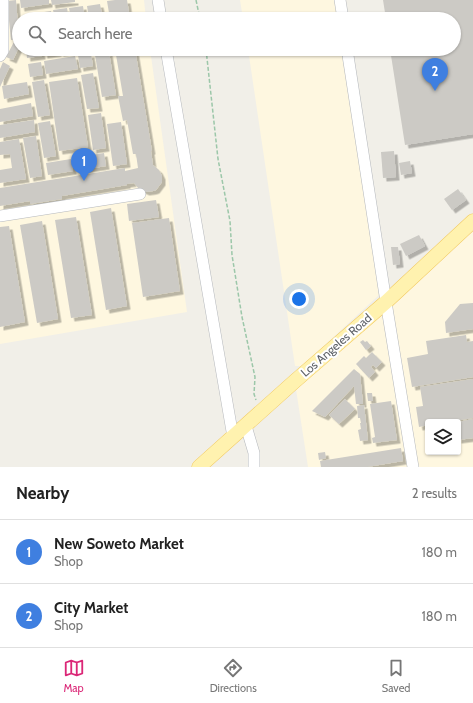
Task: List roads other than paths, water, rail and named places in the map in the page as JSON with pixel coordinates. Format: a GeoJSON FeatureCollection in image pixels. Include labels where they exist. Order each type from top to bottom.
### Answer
{"type":"FeatureCollection","features":[{"type":"Feature","properties":{"kind":"main road","name":"Los Angeles Road"},"geometry":{"type":"LineString","coordinates":[[199,467],[386,302],[473,222]]}},
{"type":"Feature","properties":{"kind":"street"},"geometry":{"type":"LineString","coordinates":[[0,56],[3,51],[3,0]]}},
{"type":"Feature","properties":{"kind":"street"},"geometry":{"type":"LineString","coordinates":[[158,0],[160,12]]}},
{"type":"Feature","properties":{"kind":"street"},"geometry":{"type":"LineString","coordinates":[[340,0],[342,12]]}},
{"type":"Feature","properties":{"kind":"street"},"geometry":{"type":"LineString","coordinates":[[167,56],[233,437]]}},
{"type":"Feature","properties":{"kind":"street"},"geometry":{"type":"LineString","coordinates":[[348,56],[413,467]]}},
{"type":"Feature","properties":{"kind":"street"},"geometry":{"type":"LineString","coordinates":[[0,216],[140,194]]}},
{"type":"Feature","properties":{"kind":"street"},"geometry":{"type":"LineString","coordinates":[[246,426],[254,453],[254,467]]}},
{"type":"Feature","properties":{"kind":"place","name":"City Market"},"geometry":{"type":"Point","coordinates":[435,91]}},
{"type":"Feature","properties":{"kind":"place","name":"New Soweto Market"},"geometry":{"type":"Point","coordinates":[84,181]}}]}
